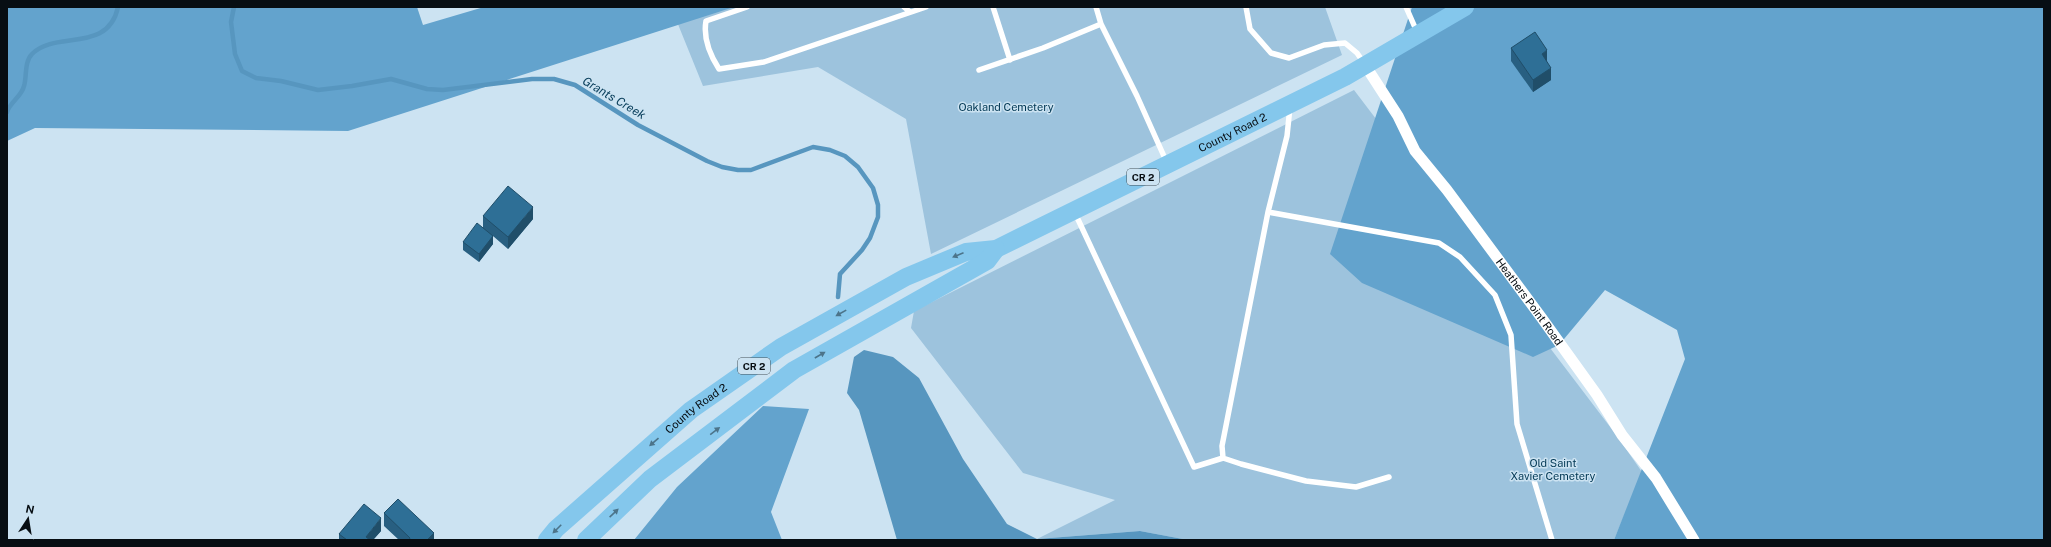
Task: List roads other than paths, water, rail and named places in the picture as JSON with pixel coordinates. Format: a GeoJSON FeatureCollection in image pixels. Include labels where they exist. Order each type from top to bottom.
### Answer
{"type":"FeatureCollection","features":[{"type":"Feature","properties":{"kind":"main road","name":"County Road 2"},"geometry":{"type":"LineString","coordinates":[[547,540],[556,529],[691,410],[781,347],[906,277],[966,252],[996,249],[1290,105],[1365,65],[1465,7]]}},
{"type":"Feature","properties":{"kind":"main road","name":"County Road 2"},"geometry":{"type":"LineString","coordinates":[[586,540],[650,480],[794,370],[987,261],[996,249]]}},
{"type":"Feature","properties":{"kind":"street","name":"Heathers Point Road"},"geometry":{"type":"LineString","coordinates":[[1365,65],[1398,116],[1415,151],[1447,190],[1597,395],[1622,435],[1656,478],[1694,540]]}},
{"type":"Feature","properties":{"kind":"lane"},"geometry":{"type":"LineString","coordinates":[[747,7],[706,22],[704,33],[713,60],[720,69],[764,62],[926,7]]}},
{"type":"Feature","properties":{"kind":"lane"},"geometry":{"type":"LineString","coordinates":[[904,7],[910,12]]}},
{"type":"Feature","properties":{"kind":"lane"},"geometry":{"type":"LineString","coordinates":[[993,7],[1010,60]]}},
{"type":"Feature","properties":{"kind":"lane"},"geometry":{"type":"LineString","coordinates":[[1096,7],[1101,24],[1137,96],[1167,165]]}},
{"type":"Feature","properties":{"kind":"lane"},"geometry":{"type":"LineString","coordinates":[[1246,7],[1250,30],[1271,52],[1288,58],[1324,44],[1345,43],[1357,53],[1365,65]]}},
{"type":"Feature","properties":{"kind":"lane"},"geometry":{"type":"LineString","coordinates":[[1406,7],[1418,34]]}},
{"type":"Feature","properties":{"kind":"lane"},"geometry":{"type":"LineString","coordinates":[[979,70],[1043,48],[1101,24]]}},
{"type":"Feature","properties":{"kind":"lane"},"geometry":{"type":"LineString","coordinates":[[1223,458],[1222,446],[1268,212],[1287,136],[1290,105]]}},
{"type":"Feature","properties":{"kind":"lane"},"geometry":{"type":"LineString","coordinates":[[1074,211],[1194,467],[1223,458],[1306,481],[1356,487],[1389,477]]}},
{"type":"Feature","properties":{"kind":"lane"},"geometry":{"type":"LineString","coordinates":[[1268,212],[1439,243],[1460,257],[1495,295],[1511,335],[1517,424],[1552,540]]}},
{"type":"Feature","properties":{"kind":"waterway"},"geometry":{"type":"LineString","coordinates":[[7,112],[23,90],[28,61],[32,54],[42,47],[54,43],[80,39],[104,31],[112,22],[118,7]]}},
{"type":"Feature","properties":{"kind":"waterway","name":"Grants Creek"},"geometry":{"type":"LineString","coordinates":[[234,7],[231,22],[235,54],[242,71],[256,78],[281,81],[318,90],[391,79],[427,89],[443,90],[532,79],[554,79],[575,85],[638,125],[707,161],[722,167],[738,170],[751,170],[813,147],[830,150],[845,156],[858,167],[873,188],[878,205],[878,217],[870,238],[862,250],[840,274],[838,297]]}},
{"type":"Feature","properties":{"kind":"park label","name":"Oakland Cemetery"},"geometry":{"type":"Point","coordinates":[1006,107]}},
{"type":"Feature","properties":{"kind":"park label","name":"Old Saint Xavier Cemetery"},"geometry":{"type":"Point","coordinates":[1553,469]}}]}
